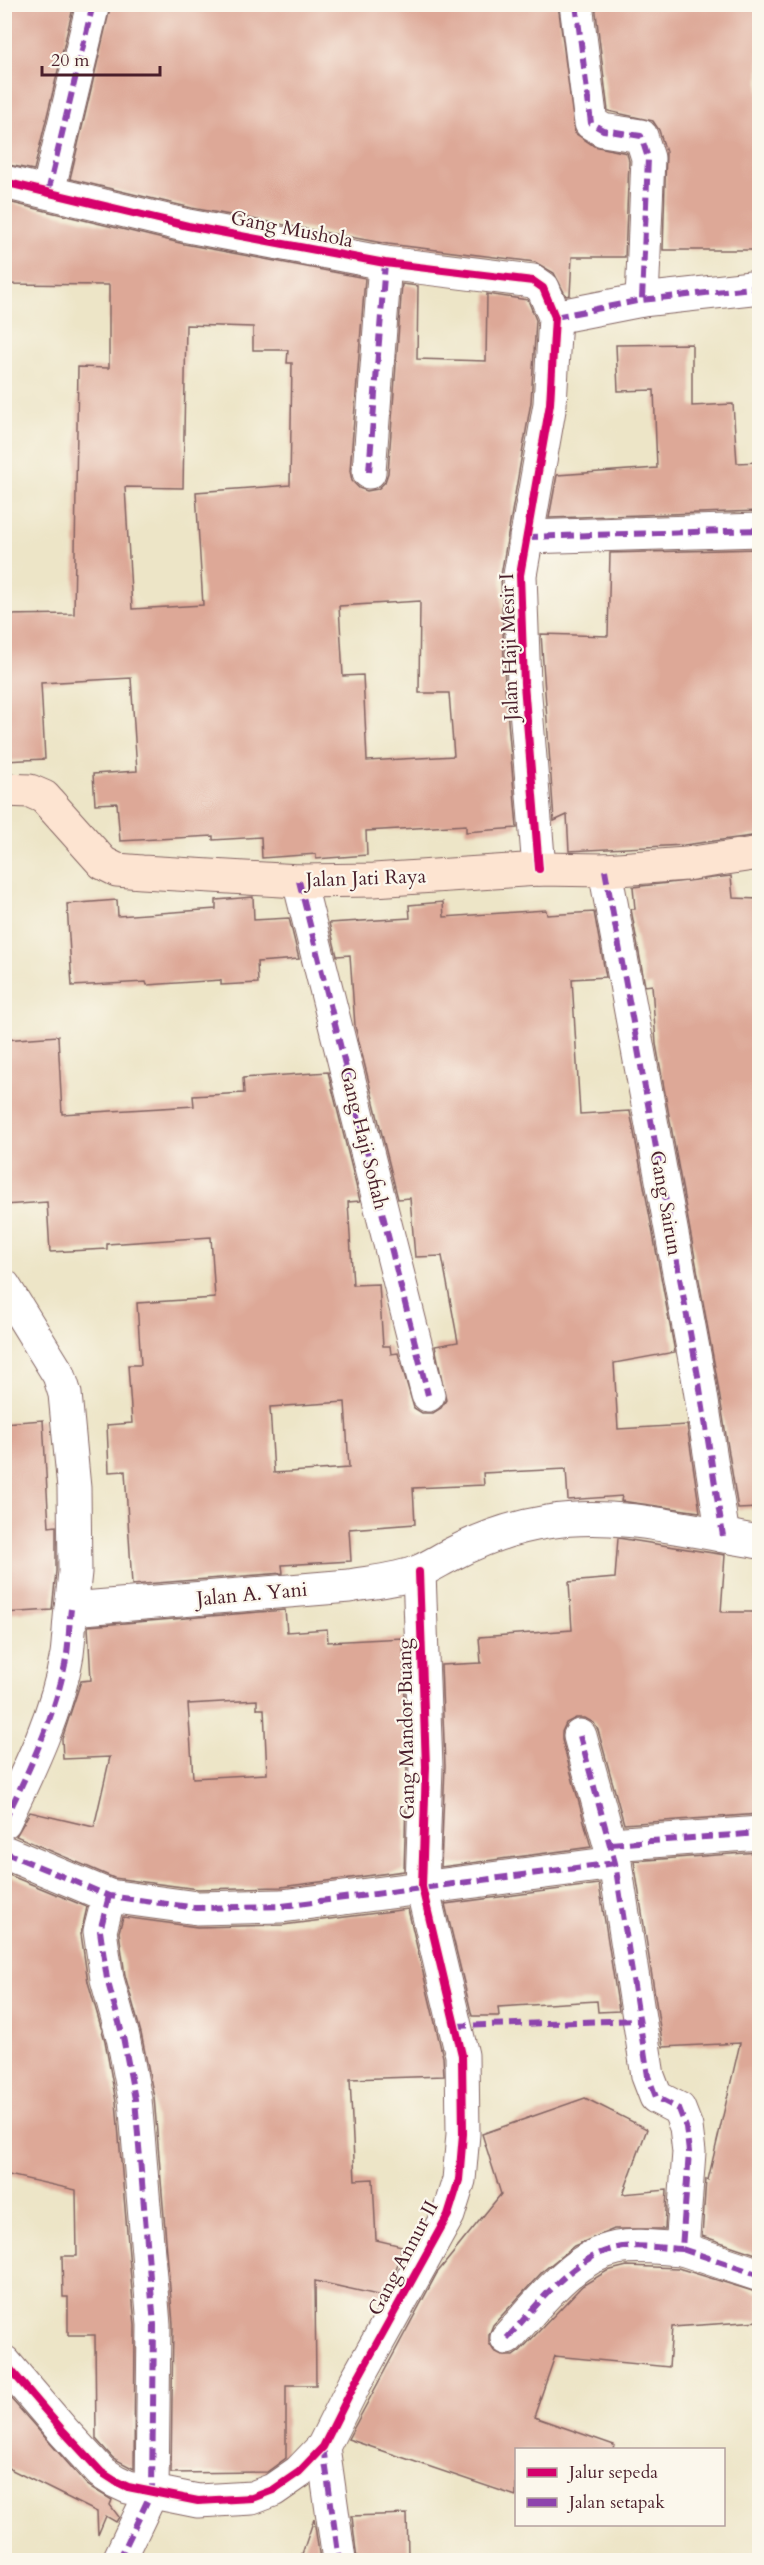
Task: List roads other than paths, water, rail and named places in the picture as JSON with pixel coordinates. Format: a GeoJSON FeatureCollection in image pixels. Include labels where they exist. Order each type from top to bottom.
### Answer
{"type":"FeatureCollection","features":[{"type":"Feature","properties":{"kind":"street"},"geometry":{"type":"LineString","coordinates":[[48,192],[93,4]]}},
{"type":"Feature","properties":{"kind":"street"},"geometry":{"type":"LineString","coordinates":[[576,4],[591,123],[603,130],[641,136],[648,158],[642,300]]}},
{"type":"Feature","properties":{"kind":"street","name":"Gang Mushola"},"geometry":{"type":"LineString","coordinates":[[4,182],[188,226],[385,263],[533,281],[543,288],[555,317]]}},
{"type":"Feature","properties":{"kind":"street"},"geometry":{"type":"LineString","coordinates":[[369,472],[385,263]]}},
{"type":"Feature","properties":{"kind":"street"},"geometry":{"type":"LineString","coordinates":[[555,317],[642,300],[759,286]]}},
{"type":"Feature","properties":{"kind":"street","name":"Jalan Haji Mesir I"},"geometry":{"type":"LineString","coordinates":[[539,869],[520,575],[550,404],[555,317]]}},
{"type":"Feature","properties":{"kind":"street"},"geometry":{"type":"LineString","coordinates":[[526,537],[759,530]]}},
{"type":"Feature","properties":{"kind":"street","name":"Jalan Jati Raya"},"geometry":{"type":"LineString","coordinates":[[4,790],[30,791],[44,797],[103,863],[117,870],[299,881],[374,880],[539,869],[605,870],[686,864],[759,853]]}},
{"type":"Feature","properties":{"kind":"street","name":"Gang Sairun"},"geometry":{"type":"LineString","coordinates":[[605,870],[698,1376],[723,1536]]}},
{"type":"Feature","properties":{"kind":"street","name":"Gang Haji Sofiah"},"geometry":{"type":"LineString","coordinates":[[299,881],[428,1395]]}},
{"type":"Feature","properties":{"kind":"street"},"geometry":{"type":"LineString","coordinates":[[4,1286],[60,1375],[65,1394],[74,1488],[75,1572],[66,1655],[52,1707],[28,1773],[4,1822]]}},
{"type":"Feature","properties":{"kind":"street","name":"Jalan A. Yani"},"geometry":{"type":"LineString","coordinates":[[70,1609],[349,1586],[419,1572],[495,1535],[546,1522],[616,1519],[759,1542]]}},
{"type":"Feature","properties":{"kind":"street","name":"Gang Mandor Buang"},"geometry":{"type":"LineString","coordinates":[[419,1572],[426,1767],[422,1887]]}},
{"type":"Feature","properties":{"kind":"street"},"geometry":{"type":"LineString","coordinates":[[580,1736],[613,1854],[648,2076],[656,2097],[679,2109],[686,2127],[689,2152],[682,2249]]}},
{"type":"Feature","properties":{"kind":"street"},"geometry":{"type":"LineString","coordinates":[[4,1852],[109,1896],[197,1908],[282,1906],[422,1887],[613,1854],[759,1833]]}},
{"type":"Feature","properties":{"kind":"street","name":"Gang Annur II"},"geometry":{"type":"LineString","coordinates":[[4,2362],[101,2472],[128,2487],[198,2501],[252,2498],[273,2490],[290,2478],[323,2447],[355,2383],[448,2215],[459,2180],[463,2134],[462,2055],[422,1887]]}},
{"type":"Feature","properties":{"kind":"street"},"geometry":{"type":"LineString","coordinates":[[109,1896],[100,1931],[107,1979],[123,2037],[135,2099],[150,2260],[154,2347],[152,2491],[119,2560]]}},
{"type":"Feature","properties":{"kind":"street"},"geometry":{"type":"LineString","coordinates":[[507,2338],[550,2292],[584,2261],[598,2253],[626,2247],[682,2249],[759,2275]]}},
{"type":"Feature","properties":{"kind":"street"},"geometry":{"type":"LineString","coordinates":[[323,2447],[339,2560]]}}]}
